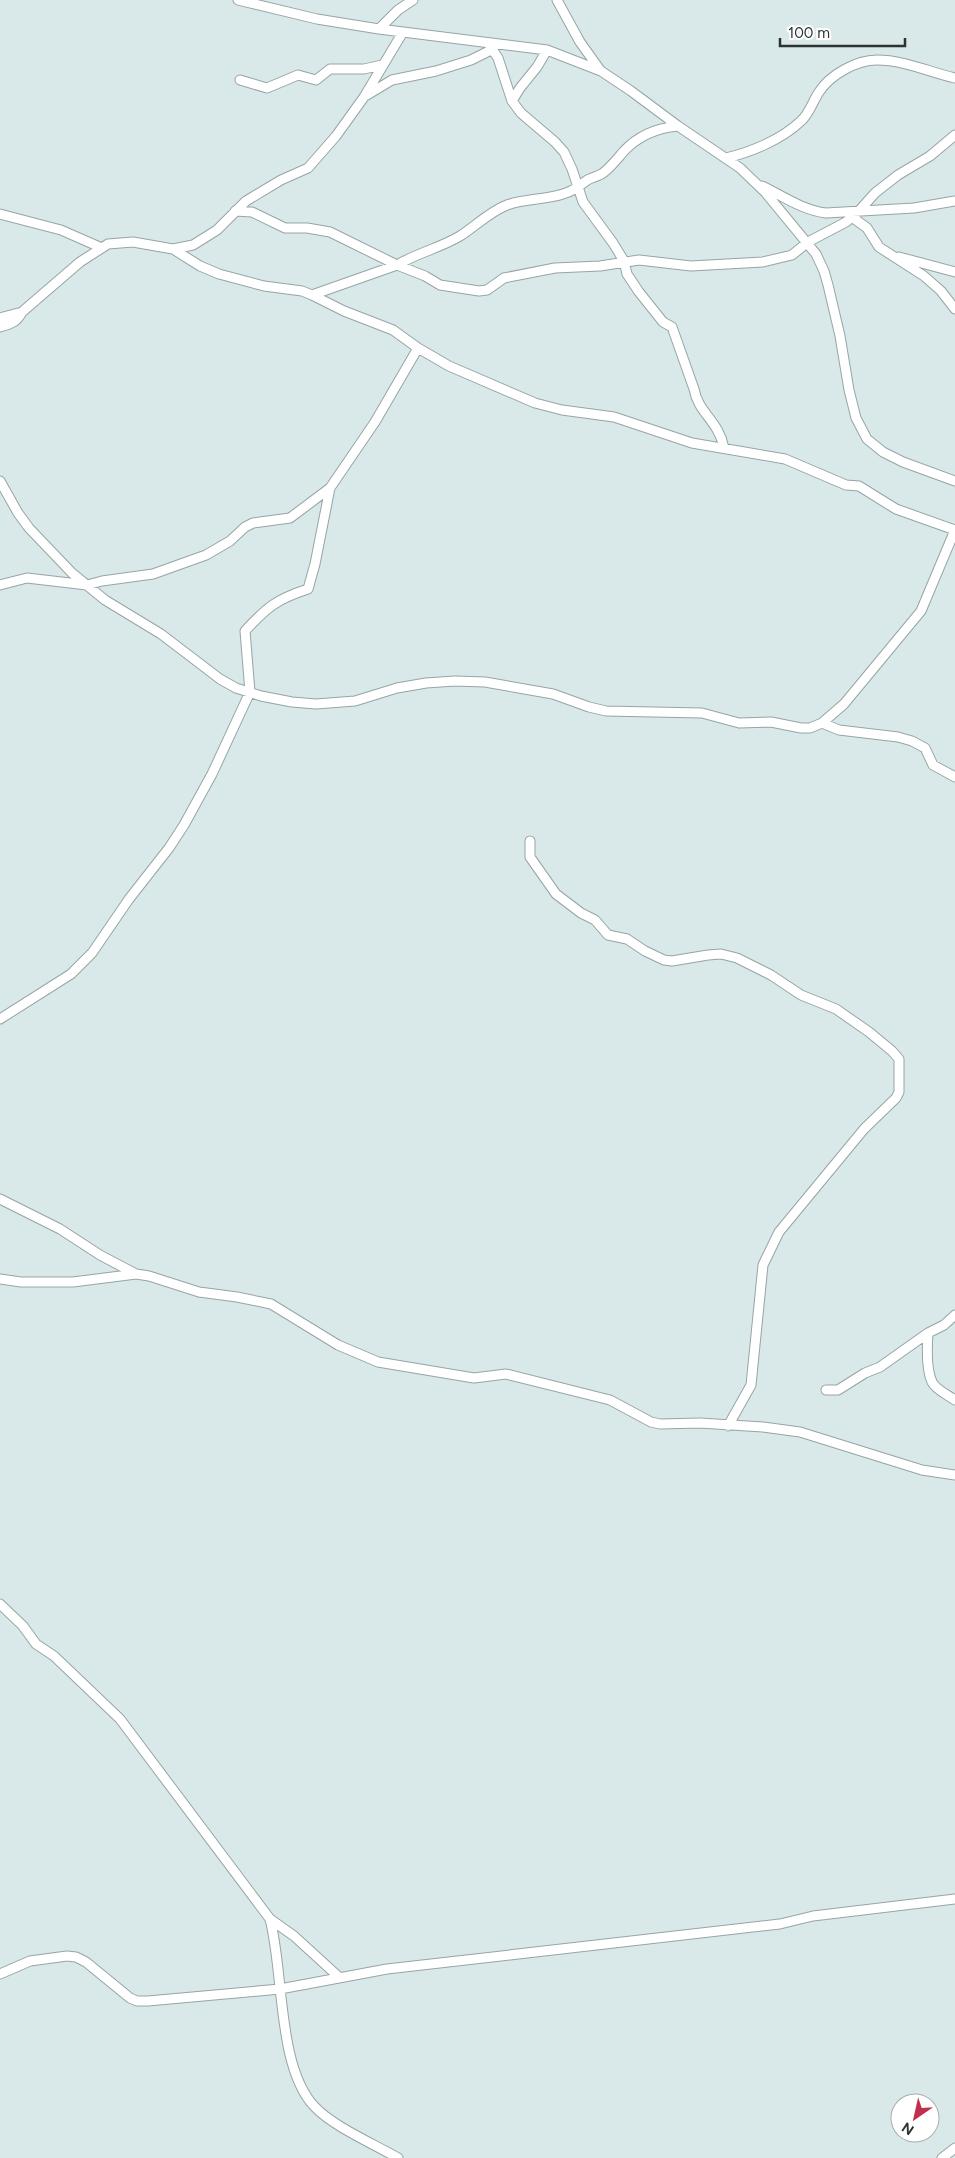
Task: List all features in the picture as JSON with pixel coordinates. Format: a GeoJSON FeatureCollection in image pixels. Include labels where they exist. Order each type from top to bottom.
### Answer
{"type":"FeatureCollection","features":[{"type":"Feature","properties":{"kind":"street"},"geometry":{"type":"LineString","coordinates":[[238,0],[268,4],[317,19],[379,30],[490,46],[547,50],[602,71],[726,158],[755,182],[808,242],[824,271],[840,336],[849,390],[856,418],[867,439],[873,446],[903,462],[955,480]]}},
{"type":"Feature","properties":{"kind":"street"},"geometry":{"type":"LineString","coordinates":[[379,30],[398,10],[413,0]]}},
{"type":"Feature","properties":{"kind":"street"},"geometry":{"type":"LineString","coordinates":[[558,0],[580,42],[602,71]]}},
{"type":"Feature","properties":{"kind":"street"},"geometry":{"type":"LineString","coordinates":[[0,327],[14,323],[22,312],[80,262],[108,244],[133,242],[174,249],[193,245],[218,230],[246,201],[308,168],[364,97],[403,32]]}},
{"type":"Feature","properties":{"kind":"street"},"geometry":{"type":"LineString","coordinates":[[364,97],[392,80],[436,72],[471,60],[490,46]]}},
{"type":"Feature","properties":{"kind":"street"},"geometry":{"type":"LineString","coordinates":[[490,46],[498,58],[512,101],[521,112],[564,152],[583,202],[613,243],[624,262],[627,274],[663,322],[672,327],[696,399],[700,408],[709,416],[719,431],[724,448]]}},
{"type":"Feature","properties":{"kind":"street"},"geometry":{"type":"LineString","coordinates":[[512,101],[547,50]]}},
{"type":"Feature","properties":{"kind":"street"},"geometry":{"type":"LineString","coordinates":[[726,158],[750,152],[794,126],[804,117],[826,82],[857,64],[867,61],[902,63],[955,78]]}},
{"type":"Feature","properties":{"kind":"street"},"geometry":{"type":"LineString","coordinates":[[240,80],[267,88],[298,75],[316,80],[330,69],[364,69],[382,65]]}},
{"type":"Feature","properties":{"kind":"street"},"geometry":{"type":"LineString","coordinates":[[312,294],[397,265],[459,237],[488,214],[505,206],[526,199],[562,195],[578,189],[587,180],[607,169],[634,141],[661,128],[678,126]]}},
{"type":"Feature","properties":{"kind":"street"},"geometry":{"type":"LineString","coordinates":[[235,211],[252,212],[285,228],[307,228],[330,232],[397,265],[425,276],[440,285],[454,289],[487,290],[504,278],[555,268],[600,266],[646,260],[685,266],[762,262],[792,255],[808,242],[856,214],[875,193],[898,175],[930,156],[955,135]]}},
{"type":"Feature","properties":{"kind":"street"},"geometry":{"type":"LineString","coordinates":[[755,182],[814,211],[826,213],[856,214],[914,208],[955,201]]}},
{"type":"Feature","properties":{"kind":"street"},"geometry":{"type":"LineString","coordinates":[[0,214],[61,230],[102,248]]}},
{"type":"Feature","properties":{"kind":"street"},"geometry":{"type":"LineString","coordinates":[[856,214],[878,247],[924,276],[941,291],[955,309]]}},
{"type":"Feature","properties":{"kind":"street"},"geometry":{"type":"LineString","coordinates":[[0,481],[23,520],[65,566],[105,600],[161,634],[220,679],[236,688],[292,702],[330,704],[355,701],[397,688],[426,683],[455,681],[485,682],[553,694],[588,707],[606,711],[702,713],[739,723],[771,722],[806,728],[822,723],[844,704],[920,611],[955,530],[896,509],[865,489],[846,485],[794,462],[675,439],[614,417],[562,410],[536,403],[449,366],[418,348],[393,330],[344,311],[312,294],[264,286],[219,274],[200,266],[174,249]]}},
{"type":"Feature","properties":{"kind":"street"},"geometry":{"type":"LineString","coordinates":[[887,254],[955,272]]}},
{"type":"Feature","properties":{"kind":"street"},"geometry":{"type":"LineString","coordinates":[[0,318],[22,312]]}},
{"type":"Feature","properties":{"kind":"street"},"geometry":{"type":"LineString","coordinates":[[0,585],[27,578],[87,585],[112,579],[153,574],[191,561],[230,541],[253,523],[290,518],[330,488],[383,409],[418,348]]}},
{"type":"Feature","properties":{"kind":"street"},"geometry":{"type":"LineString","coordinates":[[0,1020],[71,974],[92,953],[184,825],[212,774],[250,692],[245,631],[271,605],[283,597],[308,589],[315,564],[330,488]]}},
{"type":"Feature","properties":{"kind":"street"},"geometry":{"type":"LineString","coordinates":[[822,723],[845,732],[898,737],[912,741],[925,748],[933,764],[955,777]]}},
{"type":"Feature","properties":{"kind":"street"},"geometry":{"type":"LineString","coordinates":[[530,841],[530,857],[556,894],[581,913],[596,920],[608,935],[627,939],[645,951],[664,960],[672,961],[721,954],[746,962],[771,975],[801,995],[836,1009],[869,1032],[892,1051],[898,1059],[899,1092],[896,1098],[864,1129],[799,1209],[785,1223],[766,1256],[758,1303],[751,1385],[728,1426]]}},
{"type":"Feature","properties":{"kind":"street"},"geometry":{"type":"LineString","coordinates":[[0,1199],[54,1226],[100,1255],[136,1274]]}},
{"type":"Feature","properties":{"kind":"street"},"geometry":{"type":"LineString","coordinates":[[0,1279],[20,1282],[72,1282],[136,1274],[149,1276],[199,1292],[237,1296],[271,1304],[338,1345],[378,1362],[474,1378],[506,1374],[610,1400],[651,1422],[660,1424],[700,1423],[763,1427],[800,1432],[922,1470],[955,1475]]}},
{"type":"Feature","properties":{"kind":"street"},"geometry":{"type":"LineString","coordinates":[[826,1390],[838,1390],[865,1372],[880,1367],[928,1333],[944,1325],[955,1315]]}},
{"type":"Feature","properties":{"kind":"street"},"geometry":{"type":"LineString","coordinates":[[928,1333],[932,1383],[955,1400]]}},
{"type":"Feature","properties":{"kind":"street"},"geometry":{"type":"LineString","coordinates":[[0,1604],[23,1626],[36,1644],[54,1656],[120,1719],[270,1919],[294,1936],[340,1978]]}},
{"type":"Feature","properties":{"kind":"street"},"geometry":{"type":"LineString","coordinates":[[0,1974],[30,1961],[67,1956],[82,1959],[130,1998],[141,2002],[280,1990],[387,1969],[780,1924],[813,1916],[955,1899]]}},
{"type":"Feature","properties":{"kind":"street"},"geometry":{"type":"LineString","coordinates":[[270,1919],[278,1958],[280,1990],[288,2046],[302,2091],[315,2107],[331,2120],[398,2158]]}},
{"type":"Feature","properties":{"kind":"street"},"geometry":{"type":"LineString","coordinates":[[942,2158],[955,2148]]}}]}
